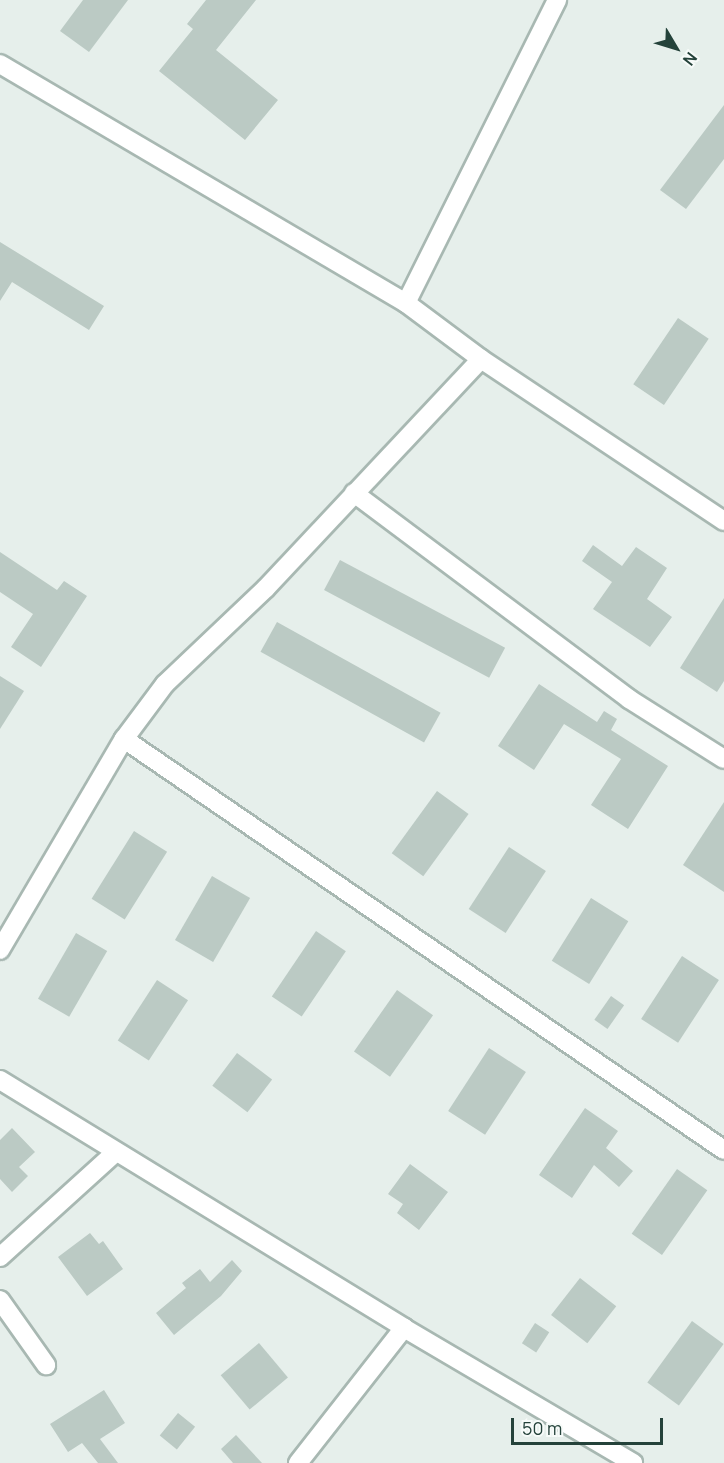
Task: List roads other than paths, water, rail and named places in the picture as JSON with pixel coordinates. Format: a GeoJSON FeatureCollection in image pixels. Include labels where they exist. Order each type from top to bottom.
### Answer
{"type":"FeatureCollection","features":[{"type":"Feature","properties":{"kind":"street"},"geometry":{"type":"LineString","coordinates":[[406,303],[557,0]]}},
{"type":"Feature","properties":{"kind":"street"},"geometry":{"type":"LineString","coordinates":[[0,64],[406,303],[481,358],[724,521]]}},
{"type":"Feature","properties":{"kind":"street"},"geometry":{"type":"LineString","coordinates":[[0,950],[124,740],[165,684],[266,588],[481,358]]}},
{"type":"Feature","properties":{"kind":"street"},"geometry":{"type":"LineString","coordinates":[[354,493],[629,699],[724,759]]}},
{"type":"Feature","properties":{"kind":"street"},"geometry":{"type":"LineString","coordinates":[[124,740],[724,1150]]}},
{"type":"Feature","properties":{"kind":"street"},"geometry":{"type":"LineString","coordinates":[[0,1080],[404,1328],[633,1463]]}},
{"type":"Feature","properties":{"kind":"street"},"geometry":{"type":"LineString","coordinates":[[0,1257],[116,1152]]}},
{"type":"Feature","properties":{"kind":"street"},"geometry":{"type":"LineString","coordinates":[[0,1300],[46,1365]]}},
{"type":"Feature","properties":{"kind":"street"},"geometry":{"type":"LineString","coordinates":[[298,1463],[404,1328]]}}]}
